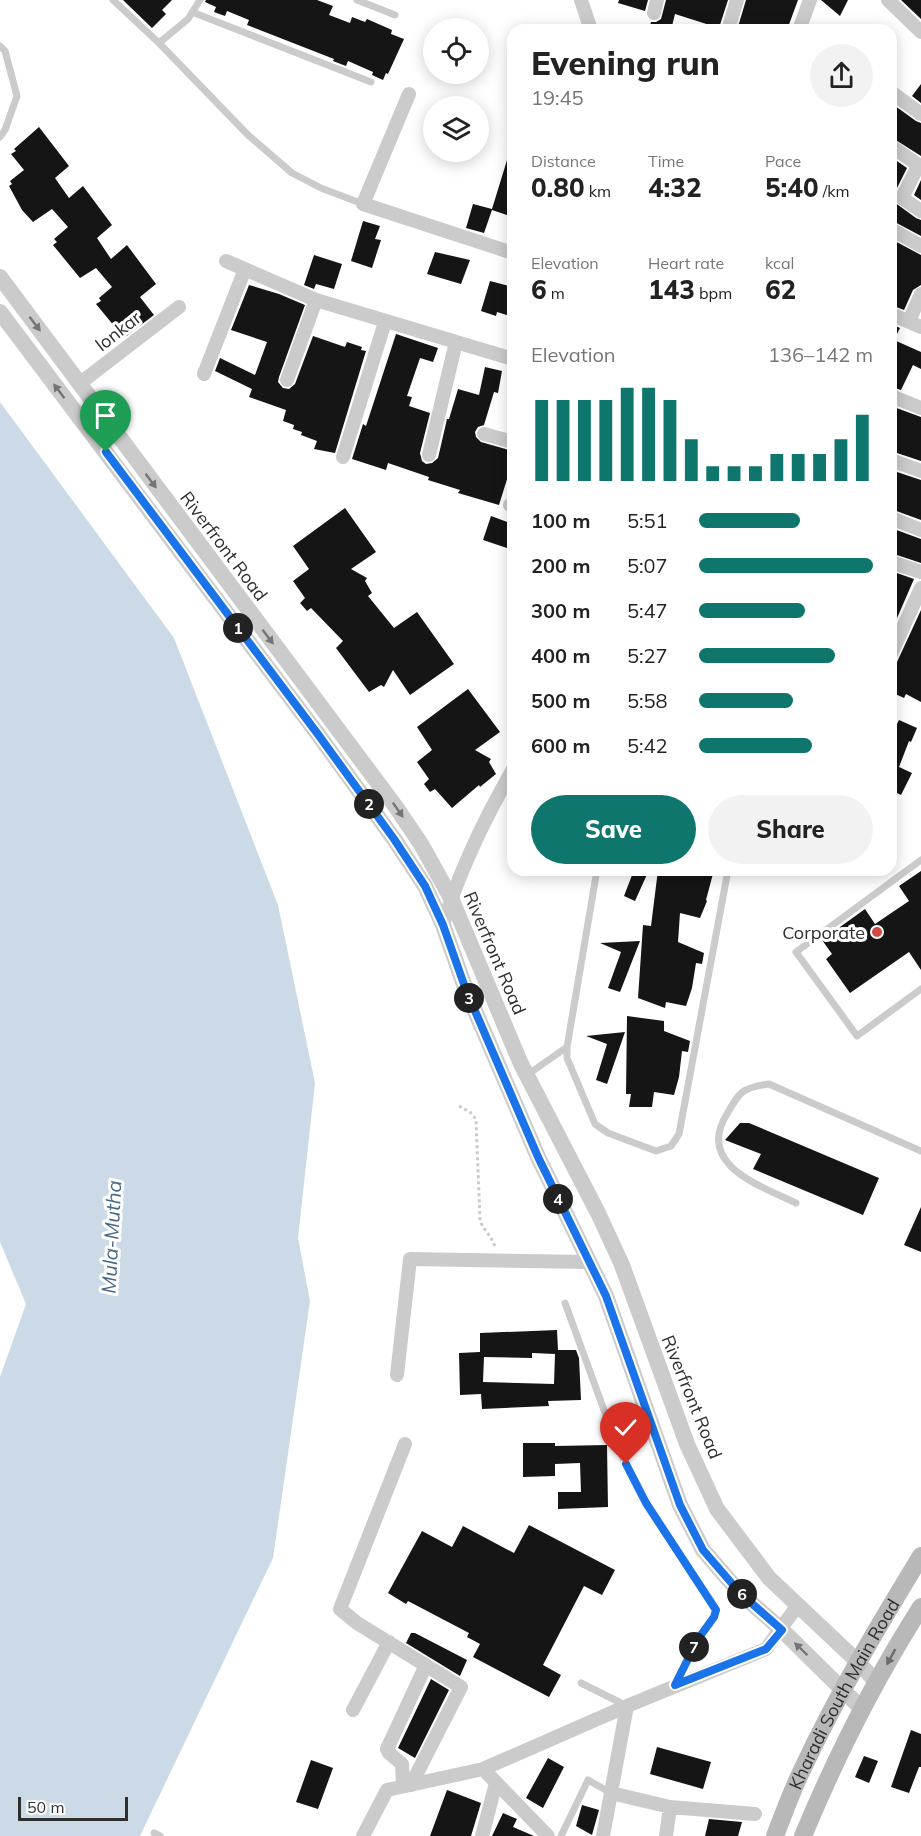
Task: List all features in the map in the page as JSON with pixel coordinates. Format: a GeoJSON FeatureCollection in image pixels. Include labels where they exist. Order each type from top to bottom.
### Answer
{"type":"FeatureCollection","features":[{"type":"Feature","properties":{"kind":"main road","name":"Kharadi South Main Road"},"geometry":{"type":"LineString","coordinates":[[775,1836],[803,1769],[843,1689],[921,1556]]}},
{"type":"Feature","properties":{"kind":"main road","name":"Kharadi South Main Road"},"geometry":{"type":"LineString","coordinates":[[803,1836],[826,1779],[862,1709],[921,1607]]}},
{"type":"Feature","properties":{"kind":"street"},"geometry":{"type":"LineString","coordinates":[[580,0],[589,24]]}},
{"type":"Feature","properties":{"kind":"street"},"geometry":{"type":"LineString","coordinates":[[730,24],[737,0]]}},
{"type":"Feature","properties":{"kind":"street"},"geometry":{"type":"LineString","coordinates":[[801,24],[810,0]]}},
{"type":"Feature","properties":{"kind":"street"},"geometry":{"type":"LineString","coordinates":[[888,0],[921,32]]}},
{"type":"Feature","properties":{"kind":"street"},"geometry":{"type":"LineString","coordinates":[[409,94],[363,204],[507,251]]}},
{"type":"Feature","properties":{"kind":"street"},"geometry":{"type":"LineString","coordinates":[[897,96],[921,114]]}},
{"type":"Feature","properties":{"kind":"street"},"geometry":{"type":"LineString","coordinates":[[897,150],[917,164],[902,198],[921,211]]}},
{"type":"Feature","properties":{"kind":"street"},"geometry":{"type":"LineString","coordinates":[[897,232],[921,246]]}},
{"type":"Feature","properties":{"kind":"street"},"geometry":{"type":"LineString","coordinates":[[226,261],[316,300],[507,357]]}},
{"type":"Feature","properties":{"kind":"street"},"geometry":{"type":"LineString","coordinates":[[204,374],[245,269]]}},
{"type":"Feature","properties":{"kind":"street","name":"Riverfront Road"},"geometry":{"type":"LineString","coordinates":[[0,277],[396,807],[421,844],[451,898],[527,1075],[622,1265],[687,1444],[717,1509],[769,1578],[858,1662],[877,1683]]}},
{"type":"Feature","properties":{"kind":"street"},"geometry":{"type":"LineString","coordinates":[[897,316],[915,324],[921,294]]}},
{"type":"Feature","properties":{"kind":"street"},"geometry":{"type":"LineString","coordinates":[[287,380],[316,300]]}},
{"type":"Feature","properties":{"kind":"street","name":"lonkar"},"geometry":{"type":"LineString","coordinates":[[79,384],[179,307]]}},
{"type":"Feature","properties":{"kind":"street","name":"Riverfront Road"},"geometry":{"type":"LineString","coordinates":[[0,312],[317,733],[387,829],[425,886],[443,925],[466,990],[500,1071],[538,1157],[606,1296],[680,1505],[703,1550],[741,1594],[782,1630],[862,1709]]}},
{"type":"Feature","properties":{"kind":"street"},"geometry":{"type":"LineString","coordinates":[[343,457],[385,322]]}},
{"type":"Feature","properties":{"kind":"street"},"geometry":{"type":"LineString","coordinates":[[429,455],[456,342]]}},
{"type":"Feature","properties":{"kind":"street"},"geometry":{"type":"LineString","coordinates":[[897,398],[921,408]]}},
{"type":"Feature","properties":{"kind":"street"},"geometry":{"type":"LineString","coordinates":[[484,434],[507,440]]}},
{"type":"Feature","properties":{"kind":"street"},"geometry":{"type":"LineString","coordinates":[[897,462],[921,471]]}},
{"type":"Feature","properties":{"kind":"street"},"geometry":{"type":"LineString","coordinates":[[897,520],[921,530]]}},
{"type":"Feature","properties":{"kind":"street"},"geometry":{"type":"LineString","coordinates":[[897,564],[921,572]]}},
{"type":"Feature","properties":{"kind":"street"},"geometry":{"type":"LineString","coordinates":[[897,641],[921,588]]}},
{"type":"Feature","properties":{"kind":"street"},"geometry":{"type":"LineString","coordinates":[[443,925],[472,846],[507,787]]}},
{"type":"Feature","properties":{"kind":"street"},"geometry":{"type":"LineString","coordinates":[[397,1375],[410,1259],[590,1262]]}},
{"type":"Feature","properties":{"kind":"street"},"geometry":{"type":"LineString","coordinates":[[405,1444],[340,1610],[357,1623],[461,1687],[407,1785]]}},
{"type":"Feature","properties":{"kind":"street"},"geometry":{"type":"LineString","coordinates":[[363,1836],[387,1790],[483,1769],[675,1685],[766,1649],[798,1605]]}},
{"type":"Feature","properties":{"kind":"street"},"geometry":{"type":"LineString","coordinates":[[352,1710],[389,1642]]}},
{"type":"Feature","properties":{"kind":"street"},"geometry":{"type":"LineString","coordinates":[[407,1785],[402,1764],[387,1749],[426,1665]]}},
{"type":"Feature","properties":{"kind":"street"},"geometry":{"type":"LineString","coordinates":[[603,1836],[627,1706]]}},
{"type":"Feature","properties":{"kind":"street"},"geometry":{"type":"LineString","coordinates":[[483,1769],[544,1835]]}},
{"type":"Feature","properties":{"kind":"street"},"geometry":{"type":"LineString","coordinates":[[482,1836],[496,1783]]}},
{"type":"Feature","properties":{"kind":"street"},"geometry":{"type":"LineString","coordinates":[[611,1792],[670,1807],[755,1814]]}},
{"type":"Feature","properties":{"kind":"street"},"geometry":{"type":"LineString","coordinates":[[666,1836],[670,1807]]}},
{"type":"Feature","properties":{"kind":"lane"},"geometry":{"type":"LineString","coordinates":[[113,0],[159,43],[248,135],[292,173],[321,188],[363,204]]}},
{"type":"Feature","properties":{"kind":"lane"},"geometry":{"type":"LineString","coordinates":[[159,43],[188,19],[200,0]]}},
{"type":"Feature","properties":{"kind":"lane"},"geometry":{"type":"LineString","coordinates":[[357,0],[395,15]]}},
{"type":"Feature","properties":{"kind":"lane"},"geometry":{"type":"LineString","coordinates":[[192,12],[371,82]]}},
{"type":"Feature","properties":{"kind":"lane"},"geometry":{"type":"LineString","coordinates":[[0,46],[5,51],[17,96],[5,130],[0,137]]}},
{"type":"Feature","properties":{"kind":"lane"},"geometry":{"type":"LineString","coordinates":[[921,860],[796,952],[857,1036],[921,989]]}},
{"type":"Feature","properties":{"kind":"lane"},"geometry":{"type":"LineString","coordinates":[[596,876],[567,1058],[595,1124],[608,1132],[656,1151],[671,1146],[679,1134],[727,876]]}},
{"type":"Feature","properties":{"kind":"lane"},"geometry":{"type":"LineString","coordinates":[[527,1075],[567,1047]]}},
{"type":"Feature","properties":{"kind":"lane"},"geometry":{"type":"LineString","coordinates":[[796,1203],[741,1176],[724,1158],[717,1141],[722,1121],[735,1100],[747,1088],[769,1084],[921,1151]]}},
{"type":"Feature","properties":{"kind":"lane"},"geometry":{"type":"LineString","coordinates":[[565,1303],[626,1464],[651,1512],[716,1610],[714,1617],[698,1639],[675,1685]]}},
{"type":"Feature","properties":{"kind":"lane"},"geometry":{"type":"LineString","coordinates":[[581,1683],[627,1706]]}},
{"type":"Feature","properties":{"kind":"lane"},"geometry":{"type":"LineString","coordinates":[[561,1836],[588,1780],[611,1792]]}},
{"type":"Feature","properties":{"kind":"path"},"geometry":{"type":"LineString","coordinates":[[459,1106],[476,1119],[480,1220],[482,1227],[495,1244],[497,1260]]}},
{"type":"Feature","properties":{"kind":"water","name":"Mula-Mutha"},"geometry":{"type":"Polygon","coordinates":[[[0,402],[174,638],[278,905],[315,1083],[298,1238],[310,1301],[273,1558],[140,1836],[0,1836],[0,1377],[26,1304],[0,1242],[0,402]]]}},
{"type":"Feature","properties":{"kind":"building"},"geometry":{"type":"Polygon","coordinates":[[[123,0],[172,0],[162,10],[166,14],[152,28],[123,0]]]}},
{"type":"Feature","properties":{"kind":"building"},"geometry":{"type":"Polygon","coordinates":[[[206,0],[317,0],[333,6],[329,15],[350,23],[352,17],[365,22],[367,19],[392,30],[391,34],[404,39],[383,80],[372,75],[373,72],[348,61],[346,66],[333,61],[334,59],[247,25],[249,20],[227,11],[225,16],[214,12],[216,7],[205,2],[206,0]]]}},
{"type":"Feature","properties":{"kind":"building"},"geometry":{"type":"Polygon","coordinates":[[[619,0],[648,0],[645,11],[618,3],[619,0]]]}},
{"type":"Feature","properties":{"kind":"building"},"geometry":{"type":"Polygon","coordinates":[[[666,0],[728,0],[720,24],[706,24],[675,14],[672,24],[650,24],[661,19],[666,0]]]}},
{"type":"Feature","properties":{"kind":"building"},"geometry":{"type":"Polygon","coordinates":[[[746,0],[798,0],[789,24],[739,24],[746,0]]]}},
{"type":"Feature","properties":{"kind":"building"},"geometry":{"type":"Polygon","coordinates":[[[821,0],[848,0],[840,16],[821,0]]]}},
{"type":"Feature","properties":{"kind":"building"},"geometry":{"type":"Polygon","coordinates":[[[901,0],[921,0],[921,19],[901,0]]]}},
{"type":"Feature","properties":{"kind":"building"},"geometry":{"type":"Polygon","coordinates":[[[921,84],[921,103],[912,96],[921,84]]]}},
{"type":"Feature","properties":{"kind":"building"},"geometry":{"type":"Polygon","coordinates":[[[897,107],[921,123],[921,156],[897,141],[897,107]]]}},
{"type":"Feature","properties":{"kind":"building"},"geometry":{"type":"Polygon","coordinates":[[[39,127],[69,166],[55,178],[69,198],[83,186],[112,225],[97,238],[111,259],[127,245],[156,284],[140,297],[154,315],[124,338],[96,304],[101,301],[99,298],[112,287],[96,268],[80,278],[53,245],[57,242],[54,239],[68,227],[52,209],[33,222],[22,210],[9,186],[12,184],[10,181],[24,170],[11,154],[39,127]]]}},
{"type":"Feature","properties":{"kind":"building"},"geometry":{"type":"Polygon","coordinates":[[[507,160],[507,215],[492,210],[484,233],[466,228],[473,204],[492,209],[507,160]]]}},
{"type":"Feature","properties":{"kind":"building"},"geometry":{"type":"Polygon","coordinates":[[[897,161],[907,168],[897,188],[897,161]]]}},
{"type":"Feature","properties":{"kind":"building"},"geometry":{"type":"Polygon","coordinates":[[[921,180],[921,200],[914,195],[921,180]]]}},
{"type":"Feature","properties":{"kind":"building"},"geometry":{"type":"Polygon","coordinates":[[[897,204],[921,220],[921,236],[897,223],[897,204]]]}},
{"type":"Feature","properties":{"kind":"building"},"geometry":{"type":"Polygon","coordinates":[[[363,221],[380,226],[375,239],[381,240],[372,268],[351,261],[363,221]]]}},
{"type":"Feature","properties":{"kind":"building"},"geometry":{"type":"Polygon","coordinates":[[[897,242],[921,255],[921,285],[913,290],[904,310],[897,307],[897,242]]]}},
{"type":"Feature","properties":{"kind":"building"},"geometry":{"type":"Polygon","coordinates":[[[435,252],[470,260],[461,284],[427,274],[435,252]]]}},
{"type":"Feature","properties":{"kind":"building"},"geometry":{"type":"Polygon","coordinates":[[[314,255],[342,264],[334,289],[316,284],[314,289],[304,285],[314,255]]]}},
{"type":"Feature","properties":{"kind":"building"},"geometry":{"type":"Polygon","coordinates":[[[490,281],[507,285],[507,315],[497,312],[496,316],[481,311],[490,281]]]}},
{"type":"Feature","properties":{"kind":"building"},"geometry":{"type":"Polygon","coordinates":[[[249,285],[305,305],[279,377],[278,382],[283,388],[289,389],[295,384],[313,336],[345,347],[347,342],[362,347],[361,350],[366,351],[335,453],[314,449],[317,441],[301,435],[302,432],[293,429],[294,425],[283,421],[286,410],[249,397],[252,389],[215,371],[220,358],[255,375],[267,342],[231,330],[249,285]]]}},
{"type":"Feature","properties":{"kind":"building"},"geometry":{"type":"Polygon","coordinates":[[[396,334],[438,348],[433,362],[420,358],[407,396],[412,397],[409,406],[430,413],[420,453],[422,461],[426,464],[438,458],[447,419],[449,419],[458,389],[479,395],[485,367],[502,371],[498,393],[494,392],[484,425],[478,427],[475,432],[481,442],[507,449],[507,479],[499,505],[458,493],[460,490],[428,480],[429,477],[388,463],[386,470],[352,459],[363,424],[366,426],[396,334]]]}},
{"type":"Feature","properties":{"kind":"building"},"geometry":{"type":"Polygon","coordinates":[[[897,341],[921,352],[921,369],[913,365],[901,390],[897,389],[897,341]]]}},
{"type":"Feature","properties":{"kind":"building"},"geometry":{"type":"Polygon","coordinates":[[[897,408],[921,417],[921,461],[897,453],[897,408]]]}},
{"type":"Feature","properties":{"kind":"building"},"geometry":{"type":"Polygon","coordinates":[[[897,472],[921,480],[921,520],[897,511],[897,472]]]}},
{"type":"Feature","properties":{"kind":"building"},"geometry":{"type":"Polygon","coordinates":[[[345,508],[376,552],[351,569],[367,578],[365,581],[372,593],[368,596],[394,628],[417,612],[454,664],[410,695],[393,670],[384,687],[381,685],[369,692],[336,648],[343,641],[311,608],[307,611],[300,603],[305,598],[293,581],[309,569],[293,546],[345,508]]]}},
{"type":"Feature","properties":{"kind":"building"},"geometry":{"type":"Polygon","coordinates":[[[491,516],[507,522],[507,548],[483,540],[491,516]]]}},
{"type":"Feature","properties":{"kind":"building"},"geometry":{"type":"Polygon","coordinates":[[[897,530],[921,539],[921,563],[897,555],[897,530]]]}},
{"type":"Feature","properties":{"kind":"building"},"geometry":{"type":"Polygon","coordinates":[[[897,573],[914,579],[897,618],[897,573]]]}},
{"type":"Feature","properties":{"kind":"building"},"geometry":{"type":"Polygon","coordinates":[[[921,610],[921,702],[906,694],[904,698],[897,695],[897,662],[921,610]]]}},
{"type":"Feature","properties":{"kind":"building"},"geometry":{"type":"Polygon","coordinates":[[[468,689],[500,732],[475,750],[491,759],[489,762],[496,774],[452,808],[435,789],[430,792],[424,784],[429,779],[417,762],[432,750],[417,727],[468,689]]]}},
{"type":"Feature","properties":{"kind":"building"},"geometry":{"type":"Polygon","coordinates":[[[899,720],[917,728],[911,742],[909,741],[899,767],[912,773],[901,795],[897,793],[897,724],[899,720]]]}},
{"type":"Feature","properties":{"kind":"building","name":"Corporate"},"geometry":{"type":"Polygon","coordinates":[[[921,871],[921,970],[909,952],[850,993],[826,959],[832,954],[822,940],[865,909],[875,924],[909,901],[899,886],[921,871]]]}},
{"type":"Feature","properties":{"kind":"building"},"geometry":{"type":"Polygon","coordinates":[[[632,876],[646,876],[635,901],[624,896],[632,876]]]}},
{"type":"Feature","properties":{"kind":"building"},"geometry":{"type":"Polygon","coordinates":[[[657,876],[712,876],[707,901],[700,918],[680,913],[678,942],[704,953],[702,964],[696,963],[686,1006],[666,1002],[665,1008],[638,998],[643,925],[651,926],[657,876]]]}},
{"type":"Feature","properties":{"kind":"building"},"geometry":{"type":"Polygon","coordinates":[[[640,941],[620,992],[608,988],[621,952],[600,943],[640,941]]]}},
{"type":"Feature","properties":{"kind":"building"},"geometry":{"type":"Polygon","coordinates":[[[627,1016],[664,1021],[664,1031],[690,1041],[688,1052],[682,1051],[674,1095],[654,1092],[652,1107],[629,1107],[631,1094],[626,1094],[627,1016]]]}},
{"type":"Feature","properties":{"kind":"building"},"geometry":{"type":"Polygon","coordinates":[[[625,1032],[607,1084],[596,1080],[607,1044],[586,1036],[625,1032]]]}},
{"type":"Feature","properties":{"kind":"building"},"geometry":{"type":"Polygon","coordinates":[[[740,1123],[749,1123],[879,1178],[863,1215],[753,1169],[761,1154],[725,1140],[740,1123]]]}},
{"type":"Feature","properties":{"kind":"building"},"geometry":{"type":"Polygon","coordinates":[[[921,1207],[921,1252],[904,1245],[921,1207]]]}},
{"type":"Feature","properties":{"kind":"building"},"geometry":{"type":"Polygon","coordinates":[[[557,1330],[558,1350],[576,1350],[579,1358],[581,1400],[548,1401],[549,1406],[482,1409],[481,1394],[460,1395],[459,1353],[480,1352],[480,1333],[557,1330]],[[532,1353],[532,1358],[484,1357],[483,1382],[554,1384],[555,1354],[532,1353]]]}},
{"type":"Feature","properties":{"kind":"building"},"geometry":{"type":"Polygon","coordinates":[[[523,1443],[555,1443],[555,1446],[607,1445],[608,1507],[558,1509],[558,1492],[581,1492],[580,1463],[555,1464],[555,1476],[523,1477],[523,1443]]]}},
{"type":"Feature","properties":{"kind":"building"},"geometry":{"type":"Polygon","coordinates":[[[529,1525],[615,1570],[602,1595],[584,1586],[543,1665],[561,1675],[549,1697],[473,1657],[480,1644],[467,1637],[469,1633],[408,1601],[406,1604],[388,1593],[422,1531],[452,1547],[463,1526],[514,1553],[529,1525]]]}},
{"type":"Feature","properties":{"kind":"building"},"geometry":{"type":"Polygon","coordinates":[[[411,1633],[467,1660],[460,1676],[406,1643],[411,1633]]]}},
{"type":"Feature","properties":{"kind":"building"},"geometry":{"type":"Polygon","coordinates":[[[431,1679],[449,1690],[415,1758],[398,1748],[431,1679]]]}},
{"type":"Feature","properties":{"kind":"building"},"geometry":{"type":"Polygon","coordinates":[[[911,1730],[921,1734],[921,1767],[919,1767],[909,1793],[891,1787],[911,1730]]]}},
{"type":"Feature","properties":{"kind":"building"},"geometry":{"type":"Polygon","coordinates":[[[657,1747],[711,1762],[703,1789],[650,1774],[657,1747]]]}},
{"type":"Feature","properties":{"kind":"building"},"geometry":{"type":"Polygon","coordinates":[[[864,1756],[878,1761],[869,1783],[855,1777],[864,1756]]]}},
{"type":"Feature","properties":{"kind":"building"},"geometry":{"type":"Polygon","coordinates":[[[548,1758],[564,1767],[543,1808],[526,1798],[548,1758]]]}},
{"type":"Feature","properties":{"kind":"building"},"geometry":{"type":"Polygon","coordinates":[[[311,1760],[333,1768],[318,1809],[296,1802],[311,1760]]]}},
{"type":"Feature","properties":{"kind":"building"},"geometry":{"type":"Polygon","coordinates":[[[447,1790],[481,1803],[471,1836],[430,1836],[447,1790]]]}},
{"type":"Feature","properties":{"kind":"building"},"geometry":{"type":"Polygon","coordinates":[[[582,1805],[599,1810],[592,1835],[576,1826],[582,1805]]]}},
{"type":"Feature","properties":{"kind":"building"},"geometry":{"type":"Polygon","coordinates":[[[503,1813],[517,1819],[513,1827],[534,1836],[492,1836],[503,1813]]]}},
{"type":"Feature","properties":{"kind":"building"},"geometry":{"type":"Polygon","coordinates":[[[709,1819],[742,1822],[738,1836],[705,1836],[709,1819]]]}},
{"type":"Feature","properties":{"kind":"place","name":"Corporate"},"geometry":{"type":"Point","coordinates":[877,932]}},
{"type":"Feature","properties":{"kind":"route"},"geometry":{"type":"LineString","coordinates":[[106,452],[317,733],[425,886],[443,925],[466,990],[500,1071],[538,1157],[606,1296],[680,1505],[703,1550],[741,1594],[782,1630],[766,1649],[675,1685],[685,1662],[714,1617],[716,1610],[646,1503],[626,1464]]}}]}
